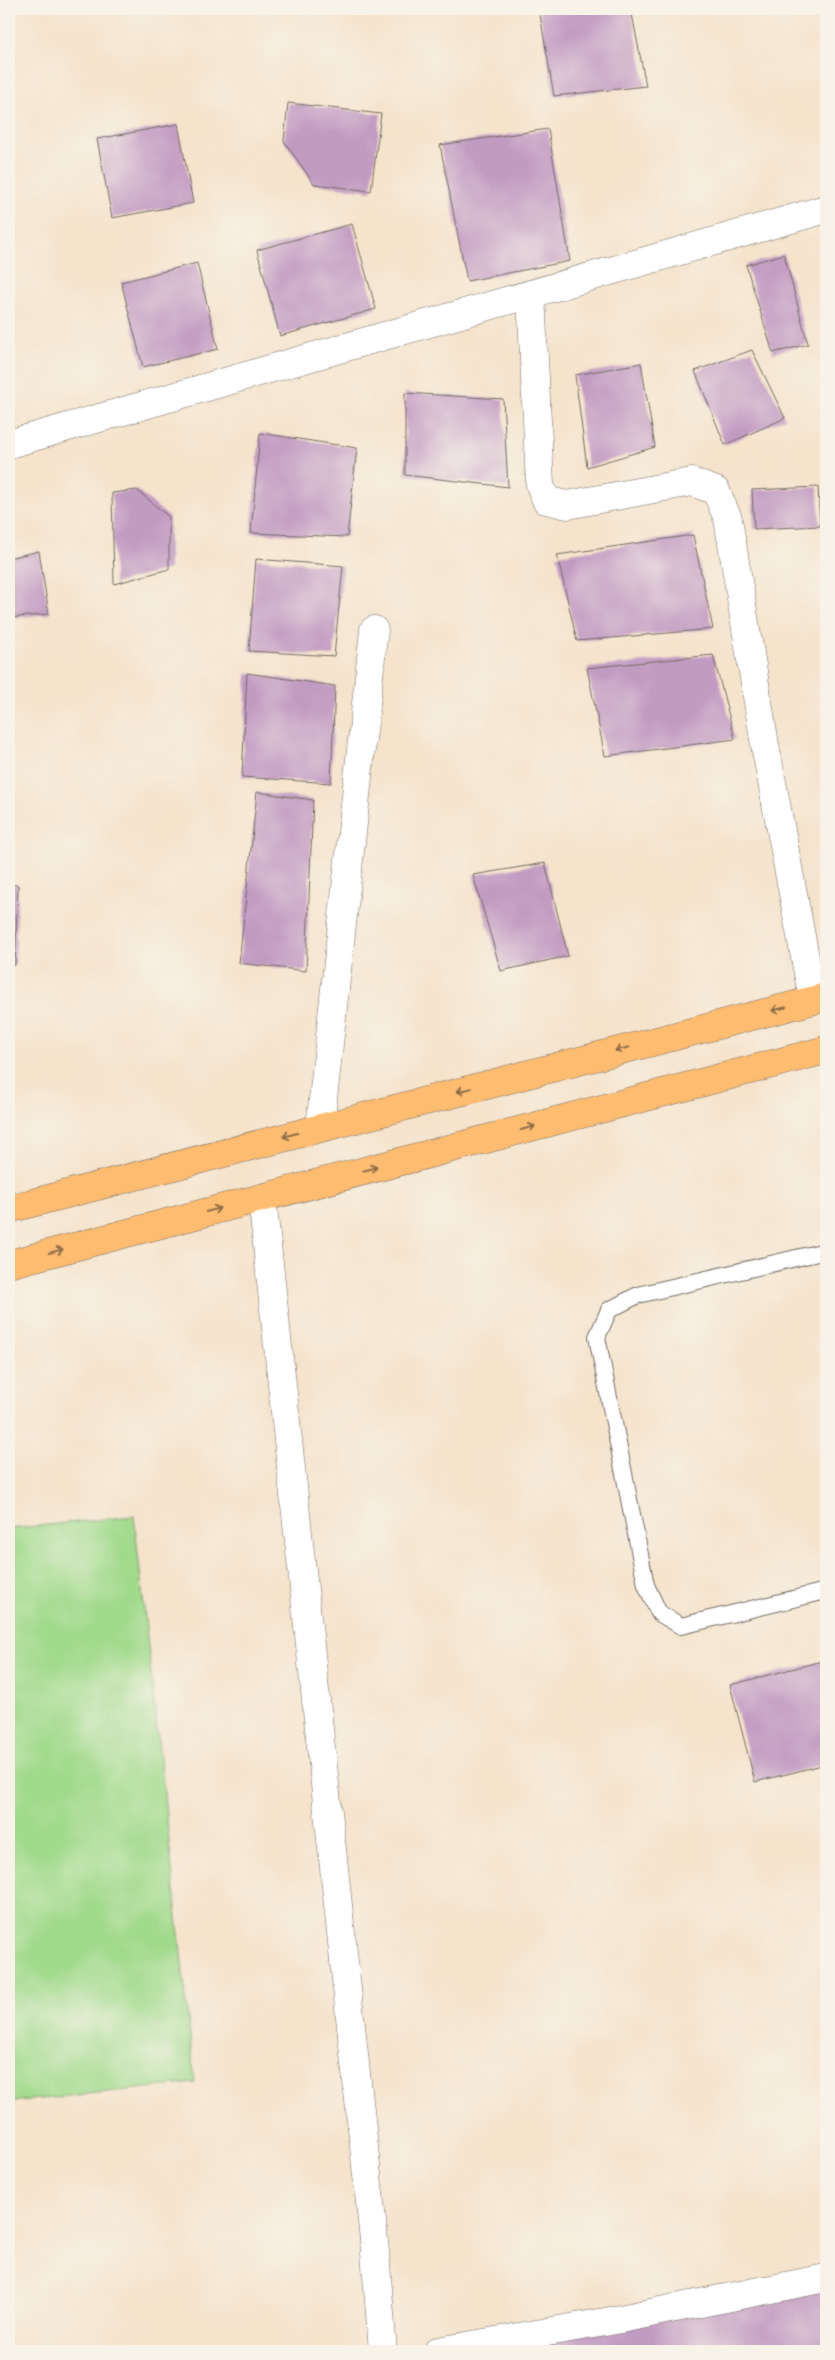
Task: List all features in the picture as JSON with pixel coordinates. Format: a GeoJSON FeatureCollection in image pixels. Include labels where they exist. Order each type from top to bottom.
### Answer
{"type":"FeatureCollection","features":[{"type":"Feature","properties":{"kind":"highway"},"geometry":{"type":"LineString","coordinates":[[9,1209],[820,998]]}},
{"type":"Feature","properties":{"kind":"highway"},"geometry":{"type":"LineString","coordinates":[[9,1264],[826,1050]]}},
{"type":"Feature","properties":{"kind":"street"},"geometry":{"type":"LineString","coordinates":[[9,444],[826,209]]}},
{"type":"Feature","properties":{"kind":"street"},"geometry":{"type":"LineString","coordinates":[[531,294],[540,485],[546,500],[567,505],[692,482],[716,491],[728,519],[765,745],[820,998]]}},
{"type":"Feature","properties":{"kind":"street"},"geometry":{"type":"LineString","coordinates":[[320,1128],[374,630]]}},
{"type":"Feature","properties":{"kind":"street"},"geometry":{"type":"LineString","coordinates":[[262,1198],[374,2240],[383,2351]]}},
{"type":"Feature","properties":{"kind":"street"},"geometry":{"type":"LineString","coordinates":[[438,2351],[605,2322],[826,2278]]}},
{"type":"Feature","properties":{"kind":"lane"},"geometry":{"type":"LineString","coordinates":[[826,1251],[638,1295],[609,1310],[597,1337],[646,1585],[659,1613],[682,1626],[826,1591]]}},
{"type":"Feature","properties":{"kind":"green space"},"geometry":{"type":"Polygon","coordinates":[[[134,1516],[195,2083],[9,2102],[9,1529],[134,1516]]]}},
{"type":"Feature","properties":{"kind":"building"},"geometry":{"type":"Polygon","coordinates":[[[539,9],[631,9],[646,86],[554,96],[539,9]]]}},
{"type":"Feature","properties":{"kind":"building"},"geometry":{"type":"Polygon","coordinates":[[[288,103],[381,114],[371,191],[314,184],[284,141],[288,103]]]}},
{"type":"Feature","properties":{"kind":"building"},"geometry":{"type":"Polygon","coordinates":[[[178,124],[193,203],[112,218],[97,139],[178,124]]]}},
{"type":"Feature","properties":{"kind":"building"},"geometry":{"type":"Polygon","coordinates":[[[548,129],[570,261],[467,281],[440,145],[548,129]]]}},
{"type":"Feature","properties":{"kind":"building"},"geometry":{"type":"Polygon","coordinates":[[[352,224],[376,309],[280,336],[257,250],[352,224]]]}},
{"type":"Feature","properties":{"kind":"building"},"geometry":{"type":"Polygon","coordinates":[[[784,254],[808,344],[773,353],[746,265],[784,254]]]}},
{"type":"Feature","properties":{"kind":"building"},"geometry":{"type":"Polygon","coordinates":[[[197,263],[218,349],[143,367],[121,282],[197,263]]]}},
{"type":"Feature","properties":{"kind":"building"},"geometry":{"type":"Polygon","coordinates":[[[752,350],[785,418],[725,445],[695,371],[752,350]]]}},
{"type":"Feature","properties":{"kind":"building"},"geometry":{"type":"Polygon","coordinates":[[[641,363],[655,447],[587,467],[575,375],[641,363]]]}},
{"type":"Feature","properties":{"kind":"building"},"geometry":{"type":"Polygon","coordinates":[[[405,393],[503,399],[508,487],[405,475],[405,393]]]}},
{"type":"Feature","properties":{"kind":"building"},"geometry":{"type":"Polygon","coordinates":[[[260,433],[357,448],[347,537],[251,533],[260,433]]]}},
{"type":"Feature","properties":{"kind":"building"},"geometry":{"type":"Polygon","coordinates":[[[818,487],[820,526],[754,529],[752,490],[818,487]]]}},
{"type":"Feature","properties":{"kind":"building"},"geometry":{"type":"Polygon","coordinates":[[[137,490],[169,517],[169,569],[114,584],[112,493],[137,490]]]}},
{"type":"Feature","properties":{"kind":"building"},"geometry":{"type":"Polygon","coordinates":[[[693,535],[713,629],[577,641],[557,555],[693,535]]]}},
{"type":"Feature","properties":{"kind":"building"},"geometry":{"type":"Polygon","coordinates":[[[39,551],[49,614],[9,618],[9,558],[39,551]]]}},
{"type":"Feature","properties":{"kind":"building"},"geometry":{"type":"Polygon","coordinates":[[[256,559],[343,566],[334,656],[249,651],[256,559]]]}},
{"type":"Feature","properties":{"kind":"building"},"geometry":{"type":"Polygon","coordinates":[[[713,655],[735,739],[605,756],[587,668],[713,655]]]}},
{"type":"Feature","properties":{"kind":"building"},"geometry":{"type":"Polygon","coordinates":[[[247,673],[335,686],[331,783],[242,777],[247,673]]]}},
{"type":"Feature","properties":{"kind":"building"},"geometry":{"type":"Polygon","coordinates":[[[257,792],[313,800],[306,971],[239,963],[257,792]]]}},
{"type":"Feature","properties":{"kind":"building"},"geometry":{"type":"Polygon","coordinates":[[[545,863],[568,956],[501,971],[473,875],[545,863]]]}},
{"type":"Feature","properties":{"kind":"building"},"geometry":{"type":"Polygon","coordinates":[[[9,885],[18,885],[15,965],[9,966],[9,885]]]}},
{"type":"Feature","properties":{"kind":"building"},"geometry":{"type":"Polygon","coordinates":[[[826,1660],[826,1764],[755,1782],[730,1685],[826,1660]]]}},
{"type":"Feature","properties":{"kind":"building"},"geometry":{"type":"Polygon","coordinates":[[[826,2289],[826,2351],[480,2351],[826,2289]]]}}]}
